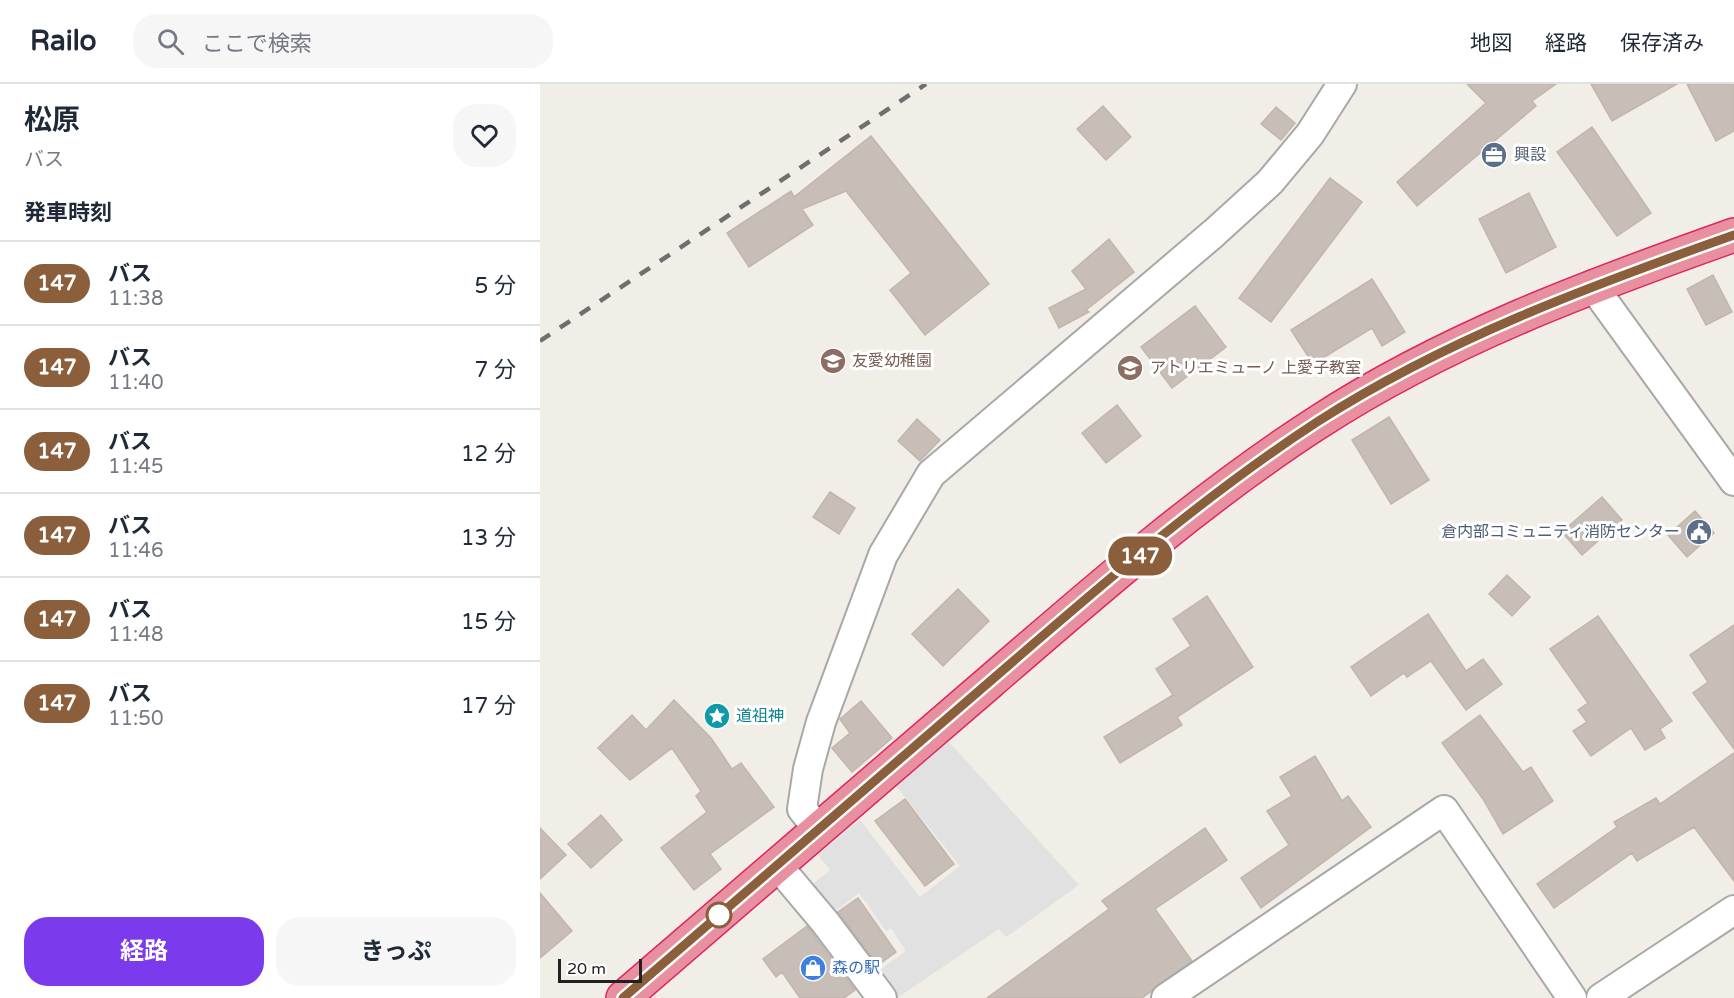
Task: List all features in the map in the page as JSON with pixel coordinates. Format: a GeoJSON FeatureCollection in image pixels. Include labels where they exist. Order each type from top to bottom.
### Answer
{"type":"FeatureCollection","features":[{"type":"Feature","properties":{"kind":"highway"},"geometry":{"type":"LineString","coordinates":[[623,998],[817,828],[1033,645],[1208,500],[1318,422],[1424,360],[1592,285],[1734,235]]}},
{"type":"Feature","properties":{"kind":"street"},"geometry":{"type":"LineString","coordinates":[[817,828],[802,809],[808,769],[821,722],[883,555],[931,474],[1214,233],[1270,182],[1310,134],[1342,84]]}},
{"type":"Feature","properties":{"kind":"street"},"geometry":{"type":"LineString","coordinates":[[1592,285],[1734,481]]}},
{"type":"Feature","properties":{"kind":"street"},"geometry":{"type":"LineString","coordinates":[[1166,998],[1443,810],[1572,998]]}},
{"type":"Feature","properties":{"kind":"street"},"geometry":{"type":"LineString","coordinates":[[777,865],[825,922],[882,998]]}},
{"type":"Feature","properties":{"kind":"street"},"geometry":{"type":"LineString","coordinates":[[1601,998],[1734,910]]}},
{"type":"Feature","properties":{"kind":"shaded area"},"geometry":{"type":"Polygon","coordinates":[[[949,742],[1079,885],[1006,937],[999,929],[897,998],[893,998],[874,974],[906,951],[891,928],[886,931],[859,893],[830,915],[809,887],[830,870],[818,855],[860,820],[920,897],[960,866],[896,786],[949,742]]]}},
{"type":"Feature","properties":{"kind":"building"},"geometry":{"type":"Polygon","coordinates":[[[1467,84],[1556,84],[1532,101],[1536,106],[1417,206],[1397,182],[1486,103],[1467,84]]]}},
{"type":"Feature","properties":{"kind":"building"},"geometry":{"type":"Polygon","coordinates":[[[1591,84],[1677,84],[1612,121],[1591,84]]]}},
{"type":"Feature","properties":{"kind":"building"},"geometry":{"type":"Polygon","coordinates":[[[1687,84],[1734,84],[1734,131],[1716,141],[1687,84]]]}},
{"type":"Feature","properties":{"kind":"building"},"geometry":{"type":"Polygon","coordinates":[[[1103,106],[1131,137],[1106,160],[1077,129],[1103,106]]]}},
{"type":"Feature","properties":{"kind":"building"},"geometry":{"type":"Polygon","coordinates":[[[1276,107],[1295,123],[1281,140],[1261,124],[1276,107]]]}},
{"type":"Feature","properties":{"kind":"building"},"geometry":{"type":"Polygon","coordinates":[[[1592,127],[1651,213],[1617,236],[1557,152],[1592,127]]]}},
{"type":"Feature","properties":{"kind":"building"},"geometry":{"type":"Polygon","coordinates":[[[871,136],[989,284],[925,335],[890,290],[911,273],[846,191],[802,209],[813,225],[749,267],[727,233],[791,191],[794,197],[871,136]]]}},
{"type":"Feature","properties":{"kind":"building"},"geometry":{"type":"Polygon","coordinates":[[[1330,178],[1362,202],[1271,322],[1239,298],[1330,178]]]}},
{"type":"Feature","properties":{"kind":"building"},"geometry":{"type":"Polygon","coordinates":[[[1529,193],[1556,247],[1506,273],[1479,219],[1529,193]]]}},
{"type":"Feature","properties":{"kind":"building"},"geometry":{"type":"Polygon","coordinates":[[[1109,239],[1134,272],[1086,310],[1089,312],[1059,328],[1049,308],[1086,289],[1072,271],[1109,239]]]}},
{"type":"Feature","properties":{"kind":"building"},"geometry":{"type":"Polygon","coordinates":[[[1713,275],[1732,312],[1706,325],[1687,289],[1713,275]]]}},
{"type":"Feature","properties":{"kind":"building"},"geometry":{"type":"Polygon","coordinates":[[[1372,279],[1405,332],[1382,346],[1372,328],[1313,364],[1291,330],[1372,279]]]}},
{"type":"Feature","properties":{"kind":"building"},"geometry":{"type":"Polygon","coordinates":[[[1195,306],[1226,347],[1172,388],[1141,347],[1195,306]]]}},
{"type":"Feature","properties":{"kind":"building"},"geometry":{"type":"Polygon","coordinates":[[[1117,405],[1141,436],[1106,463],[1082,433],[1117,405]]]}},
{"type":"Feature","properties":{"kind":"building"},"geometry":{"type":"Polygon","coordinates":[[[1389,417],[1429,480],[1391,504],[1352,440],[1389,417]]]}},
{"type":"Feature","properties":{"kind":"building"},"geometry":{"type":"Polygon","coordinates":[[[917,419],[940,440],[920,461],[898,441],[917,419]]]}},
{"type":"Feature","properties":{"kind":"building"},"geometry":{"type":"Polygon","coordinates":[[[830,492],[855,508],[839,534],[813,517],[830,492]]]}},
{"type":"Feature","properties":{"kind":"building"},"geometry":{"type":"Polygon","coordinates":[[[1602,497],[1622,520],[1582,555],[1562,532],[1602,497]]]}},
{"type":"Feature","properties":{"kind":"building"},"geometry":{"type":"Polygon","coordinates":[[[1695,511],[1714,533],[1687,557],[1668,535],[1695,511]]]}},
{"type":"Feature","properties":{"kind":"building"},"geometry":{"type":"Polygon","coordinates":[[[1507,575],[1530,597],[1512,616],[1489,594],[1507,575]]]}},
{"type":"Feature","properties":{"kind":"building"},"geometry":{"type":"Polygon","coordinates":[[[958,589],[989,621],[943,666],[912,634],[958,589]]]}},
{"type":"Feature","properties":{"kind":"building"},"geometry":{"type":"Polygon","coordinates":[[[1207,596],[1253,667],[1177,717],[1182,725],[1120,763],[1104,737],[1173,695],[1156,669],[1191,646],[1173,619],[1207,596]]]}},
{"type":"Feature","properties":{"kind":"building"},"geometry":{"type":"Polygon","coordinates":[[[1428,614],[1466,671],[1483,659],[1502,684],[1466,710],[1431,661],[1407,677],[1404,673],[1371,696],[1351,667],[1428,614]]]}},
{"type":"Feature","properties":{"kind":"building"},"geometry":{"type":"Polygon","coordinates":[[[1598,616],[1672,721],[1660,729],[1665,738],[1645,750],[1631,728],[1591,756],[1573,731],[1587,722],[1578,710],[1588,703],[1550,649],[1598,616]]]}},
{"type":"Feature","properties":{"kind":"building"},"geometry":{"type":"Polygon","coordinates":[[[1734,625],[1734,749],[1693,693],[1708,682],[1690,655],[1734,625]]]}},
{"type":"Feature","properties":{"kind":"building"},"geometry":{"type":"Polygon","coordinates":[[[674,700],[711,738],[732,769],[741,763],[774,807],[710,854],[721,869],[694,890],[661,848],[707,812],[696,796],[701,791],[672,748],[630,780],[598,748],[632,715],[646,730],[674,700]]]}},
{"type":"Feature","properties":{"kind":"building"},"geometry":{"type":"Polygon","coordinates":[[[861,701],[892,738],[852,772],[832,748],[850,733],[840,719],[861,701]]]}},
{"type":"Feature","properties":{"kind":"building"},"geometry":{"type":"Polygon","coordinates":[[[1480,715],[1523,772],[1531,767],[1553,801],[1503,834],[1483,799],[1442,743],[1480,715]]]}},
{"type":"Feature","properties":{"kind":"building"},"geometry":{"type":"Polygon","coordinates":[[[1734,753],[1734,881],[1694,827],[1637,861],[1632,853],[1554,908],[1537,884],[1617,827],[1614,822],[1656,798],[1660,804],[1734,753]]]}},
{"type":"Feature","properties":{"kind":"building"},"geometry":{"type":"Polygon","coordinates":[[[1315,756],[1342,801],[1348,796],[1371,827],[1261,908],[1241,878],[1289,845],[1267,811],[1292,796],[1280,777],[1315,756]]]}},
{"type":"Feature","properties":{"kind":"building"},"geometry":{"type":"Polygon","coordinates":[[[905,799],[954,864],[925,886],[875,821],[905,799]]]}},
{"type":"Feature","properties":{"kind":"building"},"geometry":{"type":"Polygon","coordinates":[[[601,815],[622,840],[591,868],[568,844],[601,815]]]}},
{"type":"Feature","properties":{"kind":"building"},"geometry":{"type":"Polygon","coordinates":[[[540,828],[566,855],[540,879],[540,828]]]}},
{"type":"Feature","properties":{"kind":"building"},"geometry":{"type":"Polygon","coordinates":[[[1205,828],[1227,860],[1155,909],[1192,961],[1142,998],[987,998],[1109,909],[1102,901],[1205,828]]]}},
{"type":"Feature","properties":{"kind":"building"},"geometry":{"type":"Polygon","coordinates":[[[540,893],[572,931],[540,958],[540,893]]]}},
{"type":"Feature","properties":{"kind":"building"},"geometry":{"type":"Polygon","coordinates":[[[858,898],[896,952],[878,965],[838,912],[858,898]]]}},
{"type":"Feature","properties":{"kind":"building"},"geometry":{"type":"Polygon","coordinates":[[[807,926],[855,990],[844,998],[800,998],[782,972],[776,977],[763,959],[807,926]]]}},
{"type":"Feature","properties":{"kind":"railway"},"geometry":{"type":"LineString","coordinates":[[540,341],[926,84]]}},
{"type":"Feature","properties":{"kind":"bus line","name":"147"},"geometry":{"type":"LineString","coordinates":[[623,998],[817,828],[1070,614],[1218,492],[1318,422],[1424,360],[1592,285],[1734,235]]}},
{"type":"Feature","properties":{"kind":"place","name":"興設"},"geometry":{"type":"Point","coordinates":[1494,155]}},
{"type":"Feature","properties":{"kind":"place","name":"友愛幼稚園"},"geometry":{"type":"Point","coordinates":[833,361]}},
{"type":"Feature","properties":{"kind":"place","name":"アトリエミューノ 上愛子教室"},"geometry":{"type":"Point","coordinates":[1130,368]}},
{"type":"Feature","properties":{"kind":"place","name":"倉内部コミュニティ消防センター"},"geometry":{"type":"Point","coordinates":[1699,532]}},
{"type":"Feature","properties":{"kind":"place","name":"道祖神"},"geometry":{"type":"Point","coordinates":[717,716]}},
{"type":"Feature","properties":{"kind":"place","name":"森の駅"},"geometry":{"type":"Point","coordinates":[813,968]}}]}
